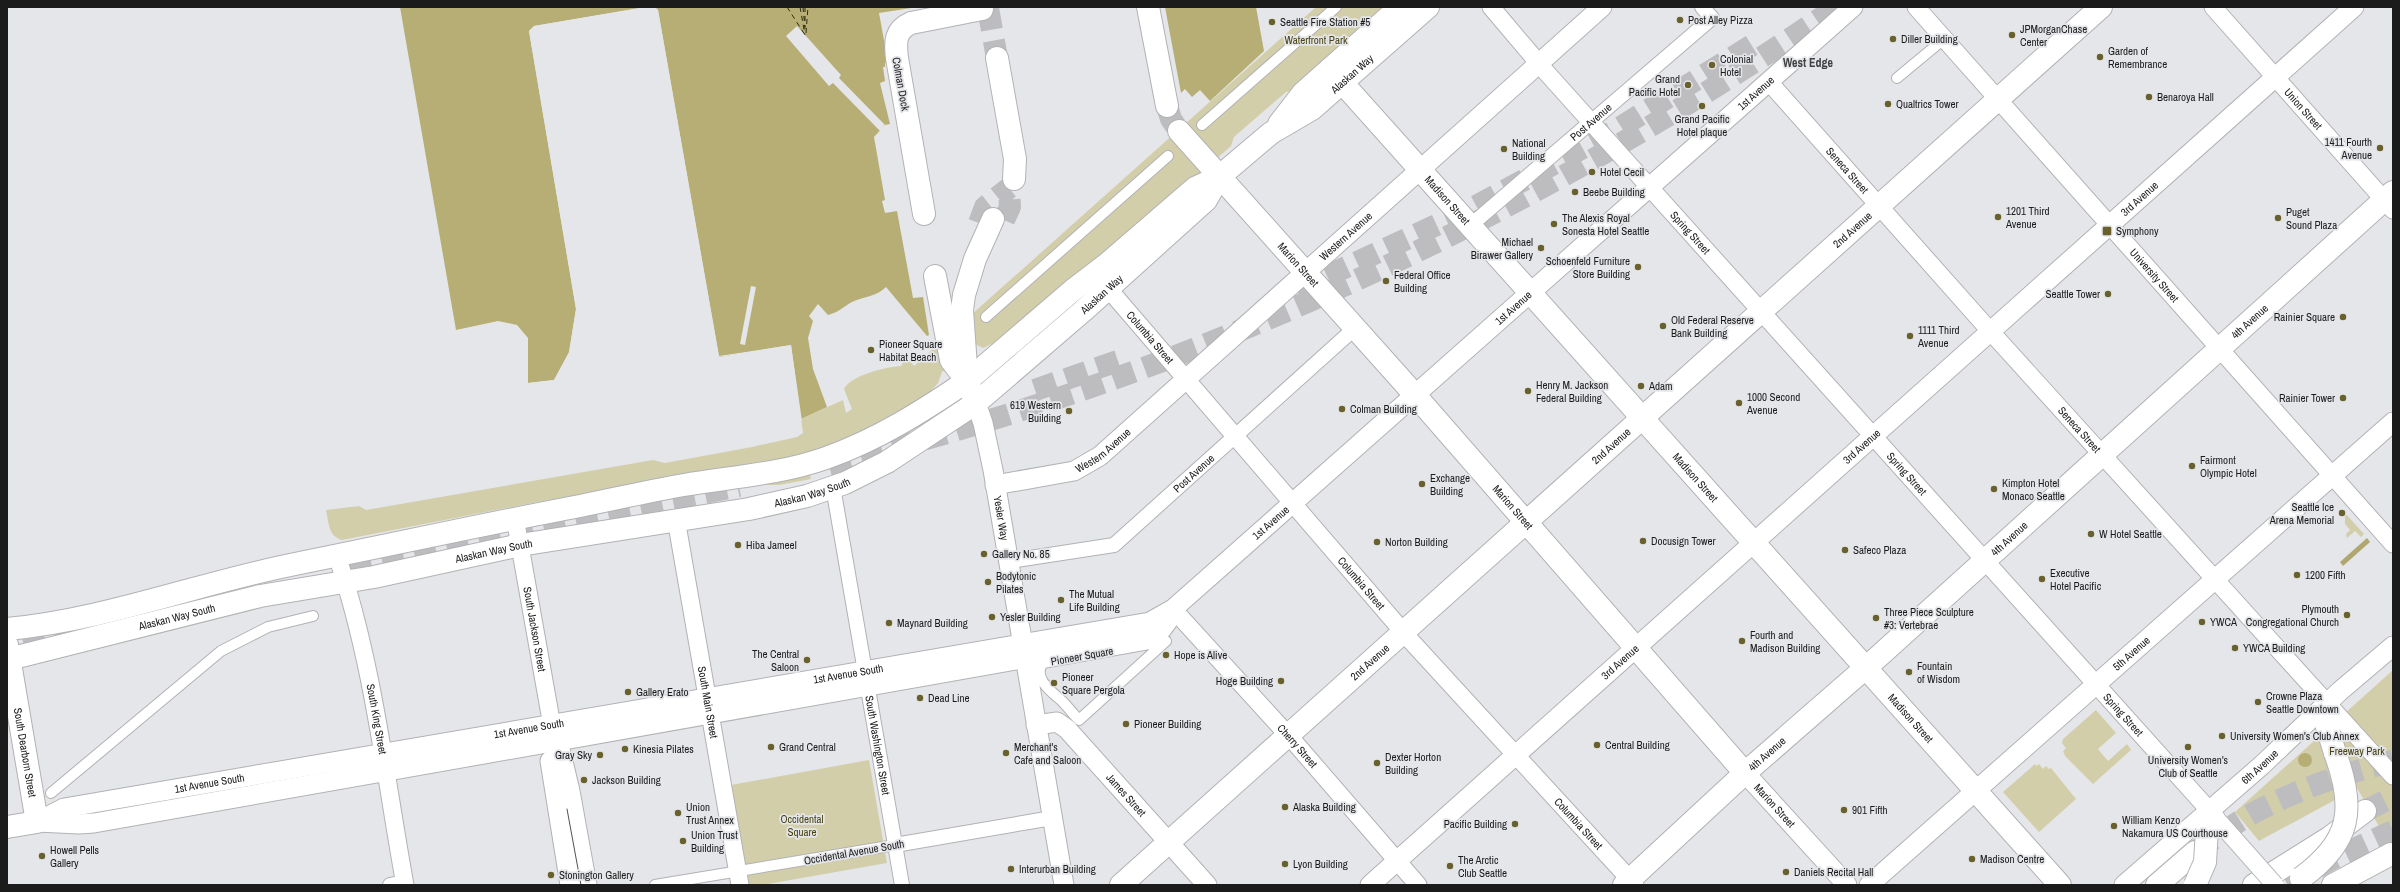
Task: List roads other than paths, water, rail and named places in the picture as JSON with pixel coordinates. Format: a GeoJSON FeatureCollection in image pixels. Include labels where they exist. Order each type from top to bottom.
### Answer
{"type":"FeatureCollection","features":[{"type":"Feature","properties":{"kind":"main road"},"geometry":{"type":"LineString","coordinates":[[1148,7],[1167,106]]}},
{"type":"Feature","properties":{"kind":"main road","name":"Alaskan Way"},"geometry":{"type":"LineString","coordinates":[[976,403],[1102,281],[1206,200],[1219,177],[1271,133],[1308,112],[1337,75],[1400,7]]}},
{"type":"Feature","properties":{"kind":"main road","name":"Alaskan Way"},"geometry":{"type":"LineString","coordinates":[[1337,75],[1428,7]]}},
{"type":"Feature","properties":{"kind":"main road","name":"Western Avenue"},"geometry":{"type":"LineString","coordinates":[[995,485],[1061,474],[1085,465],[1100,456],[1602,7]]}},
{"type":"Feature","properties":{"kind":"main road","name":"1st Avenue"},"geometry":{"type":"LineString","coordinates":[[1024,652],[1150,622],[1173,609],[1853,7]]}},
{"type":"Feature","properties":{"kind":"main road","name":"2nd Avenue"},"geometry":{"type":"LineString","coordinates":[[1121,885],[2101,7]]}},
{"type":"Feature","properties":{"kind":"main road","name":"3rd Avenue"},"geometry":{"type":"LineString","coordinates":[[1370,885],[2354,7]]}},
{"type":"Feature","properties":{"kind":"main road"},"geometry":{"type":"LineString","coordinates":[[895,49],[895,34],[898,26],[905,19],[972,8]]}},
{"type":"Feature","properties":{"kind":"main road","name":"Colman Dock"},"geometry":{"type":"LineString","coordinates":[[924,214],[895,49],[897,34],[902,28],[911,23],[972,8]]}},
{"type":"Feature","properties":{"kind":"main road"},"geometry":{"type":"LineString","coordinates":[[996,58],[1015,159],[1014,179]]}},
{"type":"Feature","properties":{"kind":"main road","name":"Madison Street"},"geometry":{"type":"LineString","coordinates":[[1337,75],[2060,885]]}},
{"type":"Feature","properties":{"kind":"main road","name":"Marion Street"},"geometry":{"type":"LineString","coordinates":[[1179,131],[1304,273],[1415,395],[1745,773],[1847,885]]}},
{"type":"Feature","properties":{"kind":"main road","name":"4th Avenue"},"geometry":{"type":"LineString","coordinates":[[1630,883],[1745,773],[1865,668],[2219,348],[2390,200]]}},
{"type":"Feature","properties":{"kind":"main road"},"geometry":{"type":"LineString","coordinates":[[967,381],[966,347],[962,315],[964,295],[975,259],[992,221]]}},
{"type":"Feature","properties":{"kind":"main road"},"geometry":{"type":"LineString","coordinates":[[935,276],[951,360],[967,381],[976,403]]}},
{"type":"Feature","properties":{"kind":"main road","name":"Alaskan Way"},"geometry":{"type":"LineString","coordinates":[[967,381],[1073,290],[1102,281]]}},
{"type":"Feature","properties":{"kind":"main road","name":"Alaskan Way South"},"geometry":{"type":"LineString","coordinates":[[7,629],[40,626],[105,612],[254,573],[515,518],[710,481],[791,468],[828,457],[885,431],[935,402],[967,381]]}},
{"type":"Feature","properties":{"kind":"main road","name":"Alaskan Way South"},"geometry":{"type":"LineString","coordinates":[[8,655],[260,596],[346,582],[520,545],[764,506],[807,496],[833,487],[887,462],[976,403]]}},
{"type":"Feature","properties":{"kind":"main road","name":"Yesler Way"},"geometry":{"type":"LineString","coordinates":[[976,403],[983,423],[995,485],[1064,885]]}},
{"type":"Feature","properties":{"kind":"main road","name":"5th Avenue"},"geometry":{"type":"LineString","coordinates":[[1869,885],[2393,422]]}},
{"type":"Feature","properties":{"kind":"main road","name":"6th Avenue"},"geometry":{"type":"LineString","coordinates":[[2124,885],[2212,821],[2274,754],[2373,661],[2393,646]]}},
{"type":"Feature","properties":{"kind":"main road","name":"1st Avenue South"},"geometry":{"type":"LineString","coordinates":[[7,827],[37,822],[79,824],[94,823],[384,762],[1024,652]]}},
{"type":"Feature","properties":{"kind":"main road","name":"South Dearborn Street"},"geometry":{"type":"LineString","coordinates":[[8,655],[37,822]]}},
{"type":"Feature","properties":{"kind":"main road"},"geometry":{"type":"LineString","coordinates":[[2291,885],[2322,863],[2335,847],[2343,831],[2347,812],[2347,796],[2335,753],[2327,732],[2325,720],[2328,703]]}},
{"type":"Feature","properties":{"kind":"main road","name":"James Street"},"geometry":{"type":"LineString","coordinates":[[1036,725],[1057,722],[1067,729],[1207,885]]}},
{"type":"Feature","properties":{"kind":"main road","name":"South Jackson Street"},"geometry":{"type":"LineString","coordinates":[[554,733],[549,755],[570,885]]}},
{"type":"Feature","properties":{"kind":"main road","name":"South Jackson Street"},"geometry":{"type":"LineString","coordinates":[[554,733],[561,753],[570,791],[587,885]]}},
{"type":"Feature","properties":{"kind":"main road"},"geometry":{"type":"LineString","coordinates":[[2254,885],[2329,838],[2365,811]]}},
{"type":"Feature","properties":{"kind":"main road"},"geometry":{"type":"LineString","coordinates":[[2195,885],[2205,862],[2212,821]]}},
{"type":"Feature","properties":{"kind":"main road"},"geometry":{"type":"LineString","coordinates":[[2157,885],[2195,852]]}},
{"type":"Feature","properties":{"kind":"main road"},"geometry":{"type":"LineString","coordinates":[[2333,885],[2355,877],[2391,854]]}},
{"type":"Feature","properties":{"kind":"street"},"geometry":{"type":"LineString","coordinates":[[1202,125],[1336,7]]}},
{"type":"Feature","properties":{"kind":"street","name":"Spring Street"},"geometry":{"type":"LineString","coordinates":[[1491,7],[1538,63],[2096,685],[2212,821],[2275,885]]}},
{"type":"Feature","properties":{"kind":"street","name":"Post Avenue"},"geometry":{"type":"LineString","coordinates":[[1471,225],[1712,18],[1702,7]]}},
{"type":"Feature","properties":{"kind":"street","name":"University Street"},"geometry":{"type":"LineString","coordinates":[[1916,7],[2393,544]]}},
{"type":"Feature","properties":{"kind":"street","name":"Union Street"},"geometry":{"type":"LineString","coordinates":[[2213,7],[2390,200]]}},
{"type":"Feature","properties":{"kind":"street"},"geometry":{"type":"LineString","coordinates":[[1897,78],[1944,39]]}},
{"type":"Feature","properties":{"kind":"street","name":"Seneca Street"},"geometry":{"type":"LineString","coordinates":[[1769,82],[1991,332],[2393,776]]}},
{"type":"Feature","properties":{"kind":"street"},"geometry":{"type":"LineString","coordinates":[[986,317],[1168,156]]}},
{"type":"Feature","properties":{"kind":"street","name":"Columbia Street"},"geometry":{"type":"LineString","coordinates":[[1102,281],[1403,632],[1516,755],[1630,883]]}},
{"type":"Feature","properties":{"kind":"street","name":"Post Avenue"},"geometry":{"type":"LineString","coordinates":[[1009,565],[1016,560],[1114,545],[1354,328]]}},
{"type":"Feature","properties":{"kind":"street","name":"South Washington Street"},"geometry":{"type":"LineString","coordinates":[[833,487],[902,885]]}},
{"type":"Feature","properties":{"kind":"street","name":"South Jackson Street"},"geometry":{"type":"LineString","coordinates":[[515,518],[554,733]]}},
{"type":"Feature","properties":{"kind":"street","name":"South Main Street"},"geometry":{"type":"LineString","coordinates":[[676,519],[739,878]]}},
{"type":"Feature","properties":{"kind":"street","name":"South King Street"},"geometry":{"type":"LineString","coordinates":[[337,556],[346,582],[369,673],[384,762],[400,884]]}},
{"type":"Feature","properties":{"kind":"street","name":"Cherry Street"},"geometry":{"type":"LineString","coordinates":[[1173,609],[1288,736],[1418,885]]}},
{"type":"Feature","properties":{"kind":"street"},"geometry":{"type":"LineString","coordinates":[[51,792],[221,651],[268,627],[313,616]]}},
{"type":"Feature","properties":{"kind":"street","name":"Pioneer Square"},"geometry":{"type":"LineString","coordinates":[[1166,641],[1079,720],[1063,702],[1048,690],[1041,677],[1040,670],[1043,663],[1166,641]]}},
{"type":"Feature","properties":{"kind":"street","name":"Occidental Avenue South"},"geometry":{"type":"LineString","coordinates":[[655,885],[739,878],[895,845],[1052,818]]}},
{"type":"Feature","properties":{"kind":"tunnel"},"geometry":{"type":"LineString","coordinates":[[829,465],[964,428],[1096,385],[1226,336],[1354,281],[1479,221],[1601,155],[1720,84],[1837,7]]}},
{"type":"Feature","properties":{"kind":"tunnel"},"geometry":{"type":"LineString","coordinates":[[988,8],[997,58]]}},
{"type":"Feature","properties":{"kind":"tunnel"},"geometry":{"type":"LineString","coordinates":[[1297,290],[1469,210],[1616,130],[1757,42]]}},
{"type":"Feature","properties":{"kind":"tunnel"},"geometry":{"type":"LineString","coordinates":[[1167,106],[1171,119],[1179,131]]}},
{"type":"Feature","properties":{"kind":"tunnel"},"geometry":{"type":"LineString","coordinates":[[1004,220],[1010,207],[1009,188]]}},
{"type":"Feature","properties":{"kind":"tunnel"},"geometry":{"type":"LineString","coordinates":[[979,223],[985,207],[1009,188]]}},
{"type":"Feature","properties":{"kind":"tunnel"},"geometry":{"type":"LineString","coordinates":[[1035,390],[1118,361]]}},
{"type":"Feature","properties":{"kind":"tunnel"},"geometry":{"type":"LineString","coordinates":[[349,564],[739,486]]}},
{"type":"Feature","properties":{"kind":"tunnel"},"geometry":{"type":"LineString","coordinates":[[24,645],[108,620]]}},
{"type":"Feature","properties":{"kind":"tunnel"},"geometry":{"type":"LineString","coordinates":[[2195,852],[2248,816],[2282,799],[2329,780],[2393,761]]}},
{"type":"Feature","properties":{"kind":"tunnel"},"geometry":{"type":"LineString","coordinates":[[2365,811],[2393,797]]}},
{"type":"Feature","properties":{"kind":"tunnel"},"geometry":{"type":"LineString","coordinates":[[2288,885],[2330,860],[2393,831]]}},
{"type":"Feature","properties":{"kind":"tram line"},"geometry":{"type":"LineString","coordinates":[[567,809],[581,885]]}},
{"type":"Feature","properties":{"kind":"place","name":"Post Alley Pizza"},"geometry":{"type":"Point","coordinates":[1680,20]}},
{"type":"Feature","properties":{"kind":"place","name":"Seattle Fire Station #5"},"geometry":{"type":"Point","coordinates":[1272,22]}},
{"type":"Feature","properties":{"kind":"place","name":"JPMorganChase Center"},"geometry":{"type":"Point","coordinates":[2012,35]}},
{"type":"Feature","properties":{"kind":"place","name":"Diller Building"},"geometry":{"type":"Point","coordinates":[1893,39]}},
{"type":"Feature","properties":{"kind":"place","name":"Garden of Remembrance"},"geometry":{"type":"Point","coordinates":[2100,57]}},
{"type":"Feature","properties":{"kind":"place","name":"Colonial Hotel"},"geometry":{"type":"Point","coordinates":[1712,65]}},
{"type":"Feature","properties":{"kind":"place","name":"Grand Pacific Hotel"},"geometry":{"type":"Point","coordinates":[1688,85]}},
{"type":"Feature","properties":{"kind":"place","name":"Benaroya Hall"},"geometry":{"type":"Point","coordinates":[2149,97]}},
{"type":"Feature","properties":{"kind":"place","name":"Qualtrics Tower"},"geometry":{"type":"Point","coordinates":[1888,104]}},
{"type":"Feature","properties":{"kind":"place","name":"Grand Pacific Hotel plaque"},"geometry":{"type":"Point","coordinates":[1702,106]}},
{"type":"Feature","properties":{"kind":"place","name":"1411 Fourth Avenue"},"geometry":{"type":"Point","coordinates":[2380,148]}},
{"type":"Feature","properties":{"kind":"place","name":"National Building"},"geometry":{"type":"Point","coordinates":[1504,149]}},
{"type":"Feature","properties":{"kind":"place","name":"Hotel Cecil"},"geometry":{"type":"Point","coordinates":[1592,172]}},
{"type":"Feature","properties":{"kind":"place","name":"Beebe Building"},"geometry":{"type":"Point","coordinates":[1575,192]}},
{"type":"Feature","properties":{"kind":"place","name":"1201 Third Avenue"},"geometry":{"type":"Point","coordinates":[1998,217]}},
{"type":"Feature","properties":{"kind":"place","name":"Puget Sound Plaza"},"geometry":{"type":"Point","coordinates":[2278,218]}},
{"type":"Feature","properties":{"kind":"place","name":"The Alexis Royal Sonesta Hotel Seattle"},"geometry":{"type":"Point","coordinates":[1554,224]}},
{"type":"Feature","properties":{"kind":"place","name":"Symphony"},"geometry":{"type":"Point","coordinates":[2107,231]}},
{"type":"Feature","properties":{"kind":"place","name":"Michael Birawer Gallery"},"geometry":{"type":"Point","coordinates":[1541,248]}},
{"type":"Feature","properties":{"kind":"place","name":"Schoenfeld Furniture Store Building"},"geometry":{"type":"Point","coordinates":[1638,267]}},
{"type":"Feature","properties":{"kind":"place","name":"Federal Office Building"},"geometry":{"type":"Point","coordinates":[1386,281]}},
{"type":"Feature","properties":{"kind":"place","name":"Seattle Tower"},"geometry":{"type":"Point","coordinates":[2108,294]}},
{"type":"Feature","properties":{"kind":"place","name":"Rainier Square"},"geometry":{"type":"Point","coordinates":[2343,317]}},
{"type":"Feature","properties":{"kind":"place","name":"Old Federal Reserve Bank Building"},"geometry":{"type":"Point","coordinates":[1663,326]}},
{"type":"Feature","properties":{"kind":"place","name":"1111 Third Avenue"},"geometry":{"type":"Point","coordinates":[1910,336]}},
{"type":"Feature","properties":{"kind":"place","name":"Pioneer Square Habitat Beach"},"geometry":{"type":"Point","coordinates":[871,350]}},
{"type":"Feature","properties":{"kind":"place","name":"Adam"},"geometry":{"type":"Point","coordinates":[1641,386]}},
{"type":"Feature","properties":{"kind":"place","name":"Henry M. Jackson Federal Building"},"geometry":{"type":"Point","coordinates":[1528,391]}},
{"type":"Feature","properties":{"kind":"place","name":"Rainier Tower"},"geometry":{"type":"Point","coordinates":[2343,398]}},
{"type":"Feature","properties":{"kind":"place","name":"1000 Second Avenue"},"geometry":{"type":"Point","coordinates":[1739,403]}},
{"type":"Feature","properties":{"kind":"place","name":"Colman Building"},"geometry":{"type":"Point","coordinates":[1342,409]}},
{"type":"Feature","properties":{"kind":"place","name":"619 Western Building"},"geometry":{"type":"Point","coordinates":[1069,411]}},
{"type":"Feature","properties":{"kind":"place","name":"Fairmont Olympic Hotel"},"geometry":{"type":"Point","coordinates":[2192,466]}},
{"type":"Feature","properties":{"kind":"place","name":"Exchange Building"},"geometry":{"type":"Point","coordinates":[1422,484]}},
{"type":"Feature","properties":{"kind":"place","name":"Kimpton Hotel Monaco Seattle"},"geometry":{"type":"Point","coordinates":[1994,489]}},
{"type":"Feature","properties":{"kind":"place","name":"Seattle Ice Arena Memorial"},"geometry":{"type":"Point","coordinates":[2342,513]}},
{"type":"Feature","properties":{"kind":"place","name":"W Hotel Seattle"},"geometry":{"type":"Point","coordinates":[2091,534]}},
{"type":"Feature","properties":{"kind":"place","name":"Docusign Tower"},"geometry":{"type":"Point","coordinates":[1643,541]}},
{"type":"Feature","properties":{"kind":"place","name":"Norton Building"},"geometry":{"type":"Point","coordinates":[1377,542]}},
{"type":"Feature","properties":{"kind":"place","name":"Hiba Jameel"},"geometry":{"type":"Point","coordinates":[738,545]}},
{"type":"Feature","properties":{"kind":"place","name":"Safeco Plaza"},"geometry":{"type":"Point","coordinates":[1845,550]}},
{"type":"Feature","properties":{"kind":"place","name":"Gallery No. 85"},"geometry":{"type":"Point","coordinates":[984,554]}},
{"type":"Feature","properties":{"kind":"place","name":"1200 Fifth"},"geometry":{"type":"Point","coordinates":[2297,575]}},
{"type":"Feature","properties":{"kind":"place","name":"Executive Hotel Pacific"},"geometry":{"type":"Point","coordinates":[2042,579]}},
{"type":"Feature","properties":{"kind":"place","name":"Bodytonic Pilates"},"geometry":{"type":"Point","coordinates":[988,582]}},
{"type":"Feature","properties":{"kind":"place","name":"The Mutual Life Building"},"geometry":{"type":"Point","coordinates":[1061,600]}},
{"type":"Feature","properties":{"kind":"place","name":"Plymouth Congregational Church"},"geometry":{"type":"Point","coordinates":[2347,615]}},
{"type":"Feature","properties":{"kind":"place","name":"Yesler Building"},"geometry":{"type":"Point","coordinates":[992,617]}},
{"type":"Feature","properties":{"kind":"place","name":"Three Piece Sculpture #3: Vertebrae"},"geometry":{"type":"Point","coordinates":[1876,618]}},
{"type":"Feature","properties":{"kind":"place","name":"YWCA"},"geometry":{"type":"Point","coordinates":[2202,622]}},
{"type":"Feature","properties":{"kind":"place","name":"Maynard Building"},"geometry":{"type":"Point","coordinates":[889,623]}},
{"type":"Feature","properties":{"kind":"place","name":"Fourth and Madison Building"},"geometry":{"type":"Point","coordinates":[1742,641]}},
{"type":"Feature","properties":{"kind":"place","name":"YWCA Building"},"geometry":{"type":"Point","coordinates":[2235,648]}},
{"type":"Feature","properties":{"kind":"place","name":"Hope is Alive"},"geometry":{"type":"Point","coordinates":[1166,655]}},
{"type":"Feature","properties":{"kind":"place","name":"The Central Saloon"},"geometry":{"type":"Point","coordinates":[807,660]}},
{"type":"Feature","properties":{"kind":"place","name":"Fountain of Wisdom"},"geometry":{"type":"Point","coordinates":[1909,672]}},
{"type":"Feature","properties":{"kind":"place","name":"Hoge Building"},"geometry":{"type":"Point","coordinates":[1281,681]}},
{"type":"Feature","properties":{"kind":"place","name":"Pioneer Square Pergola"},"geometry":{"type":"Point","coordinates":[1054,683]}},
{"type":"Feature","properties":{"kind":"place","name":"Gallery Erato"},"geometry":{"type":"Point","coordinates":[628,692]}},
{"type":"Feature","properties":{"kind":"place","name":"Dead Line"},"geometry":{"type":"Point","coordinates":[920,698]}},
{"type":"Feature","properties":{"kind":"place","name":"Crowne Plaza Seattle Downtown"},"geometry":{"type":"Point","coordinates":[2258,702]}},
{"type":"Feature","properties":{"kind":"place","name":"Pioneer Building"},"geometry":{"type":"Point","coordinates":[1126,724]}},
{"type":"Feature","properties":{"kind":"place","name":"University Women's Club Annex"},"geometry":{"type":"Point","coordinates":[2222,736]}},
{"type":"Feature","properties":{"kind":"place","name":"Central Building"},"geometry":{"type":"Point","coordinates":[1597,745]}},
{"type":"Feature","properties":{"kind":"place","name":"Grand Central"},"geometry":{"type":"Point","coordinates":[771,747]}},
{"type":"Feature","properties":{"kind":"place","name":"University Women's Club of Seattle"},"geometry":{"type":"Point","coordinates":[2188,747]}},
{"type":"Feature","properties":{"kind":"place","name":"Kinesia Pilates"},"geometry":{"type":"Point","coordinates":[625,749]}},
{"type":"Feature","properties":{"kind":"place","name":"Merchant's Cafe and Saloon"},"geometry":{"type":"Point","coordinates":[1006,753]}},
{"type":"Feature","properties":{"kind":"place","name":"Gray Sky"},"geometry":{"type":"Point","coordinates":[600,755]}},
{"type":"Feature","properties":{"kind":"place","name":"Dexter Horton Building"},"geometry":{"type":"Point","coordinates":[1377,763]}},
{"type":"Feature","properties":{"kind":"place","name":"Jackson Building"},"geometry":{"type":"Point","coordinates":[584,780]}},
{"type":"Feature","properties":{"kind":"place","name":"Alaska Building"},"geometry":{"type":"Point","coordinates":[1285,807]}},
{"type":"Feature","properties":{"kind":"place","name":"901 Fifth"},"geometry":{"type":"Point","coordinates":[1844,810]}},
{"type":"Feature","properties":{"kind":"place","name":"Union Trust Annex"},"geometry":{"type":"Point","coordinates":[678,813]}},
{"type":"Feature","properties":{"kind":"place","name":"Pacific Building"},"geometry":{"type":"Point","coordinates":[1515,824]}},
{"type":"Feature","properties":{"kind":"place","name":"William Kenzo Nakamura US Courthouse"},"geometry":{"type":"Point","coordinates":[2114,826]}},
{"type":"Feature","properties":{"kind":"place","name":"Union Trust Building"},"geometry":{"type":"Point","coordinates":[683,841]}},
{"type":"Feature","properties":{"kind":"place","name":"Howell Pells Gallery"},"geometry":{"type":"Point","coordinates":[42,856]}},
{"type":"Feature","properties":{"kind":"place","name":"Madison Centre"},"geometry":{"type":"Point","coordinates":[1972,859]}},
{"type":"Feature","properties":{"kind":"place","name":"Lyon Building"},"geometry":{"type":"Point","coordinates":[1285,864]}},
{"type":"Feature","properties":{"kind":"place","name":"The Arctic Club Seattle"},"geometry":{"type":"Point","coordinates":[1450,866]}},
{"type":"Feature","properties":{"kind":"place","name":"Interurban Building"},"geometry":{"type":"Point","coordinates":[1011,869]}},
{"type":"Feature","properties":{"kind":"place","name":"Daniels Recital Hall"},"geometry":{"type":"Point","coordinates":[1786,872]}},
{"type":"Feature","properties":{"kind":"place","name":"Stonington Gallery"},"geometry":{"type":"Point","coordinates":[551,875]}},
{"type":"Feature","properties":{"kind":"district","name":"West Edge"},"geometry":{"type":"Point","coordinates":[1808,63]}},
{"type":"Feature","properties":{"kind":"park label","name":"Waterfront Park"},"geometry":{"type":"Point","coordinates":[1316,40]}},
{"type":"Feature","properties":{"kind":"park label","name":"Freeway Park"},"geometry":{"type":"Point","coordinates":[2357,751]}},
{"type":"Feature","properties":{"kind":"park label","name":"Occidental Square"},"geometry":{"type":"Point","coordinates":[802,825]}}]}
